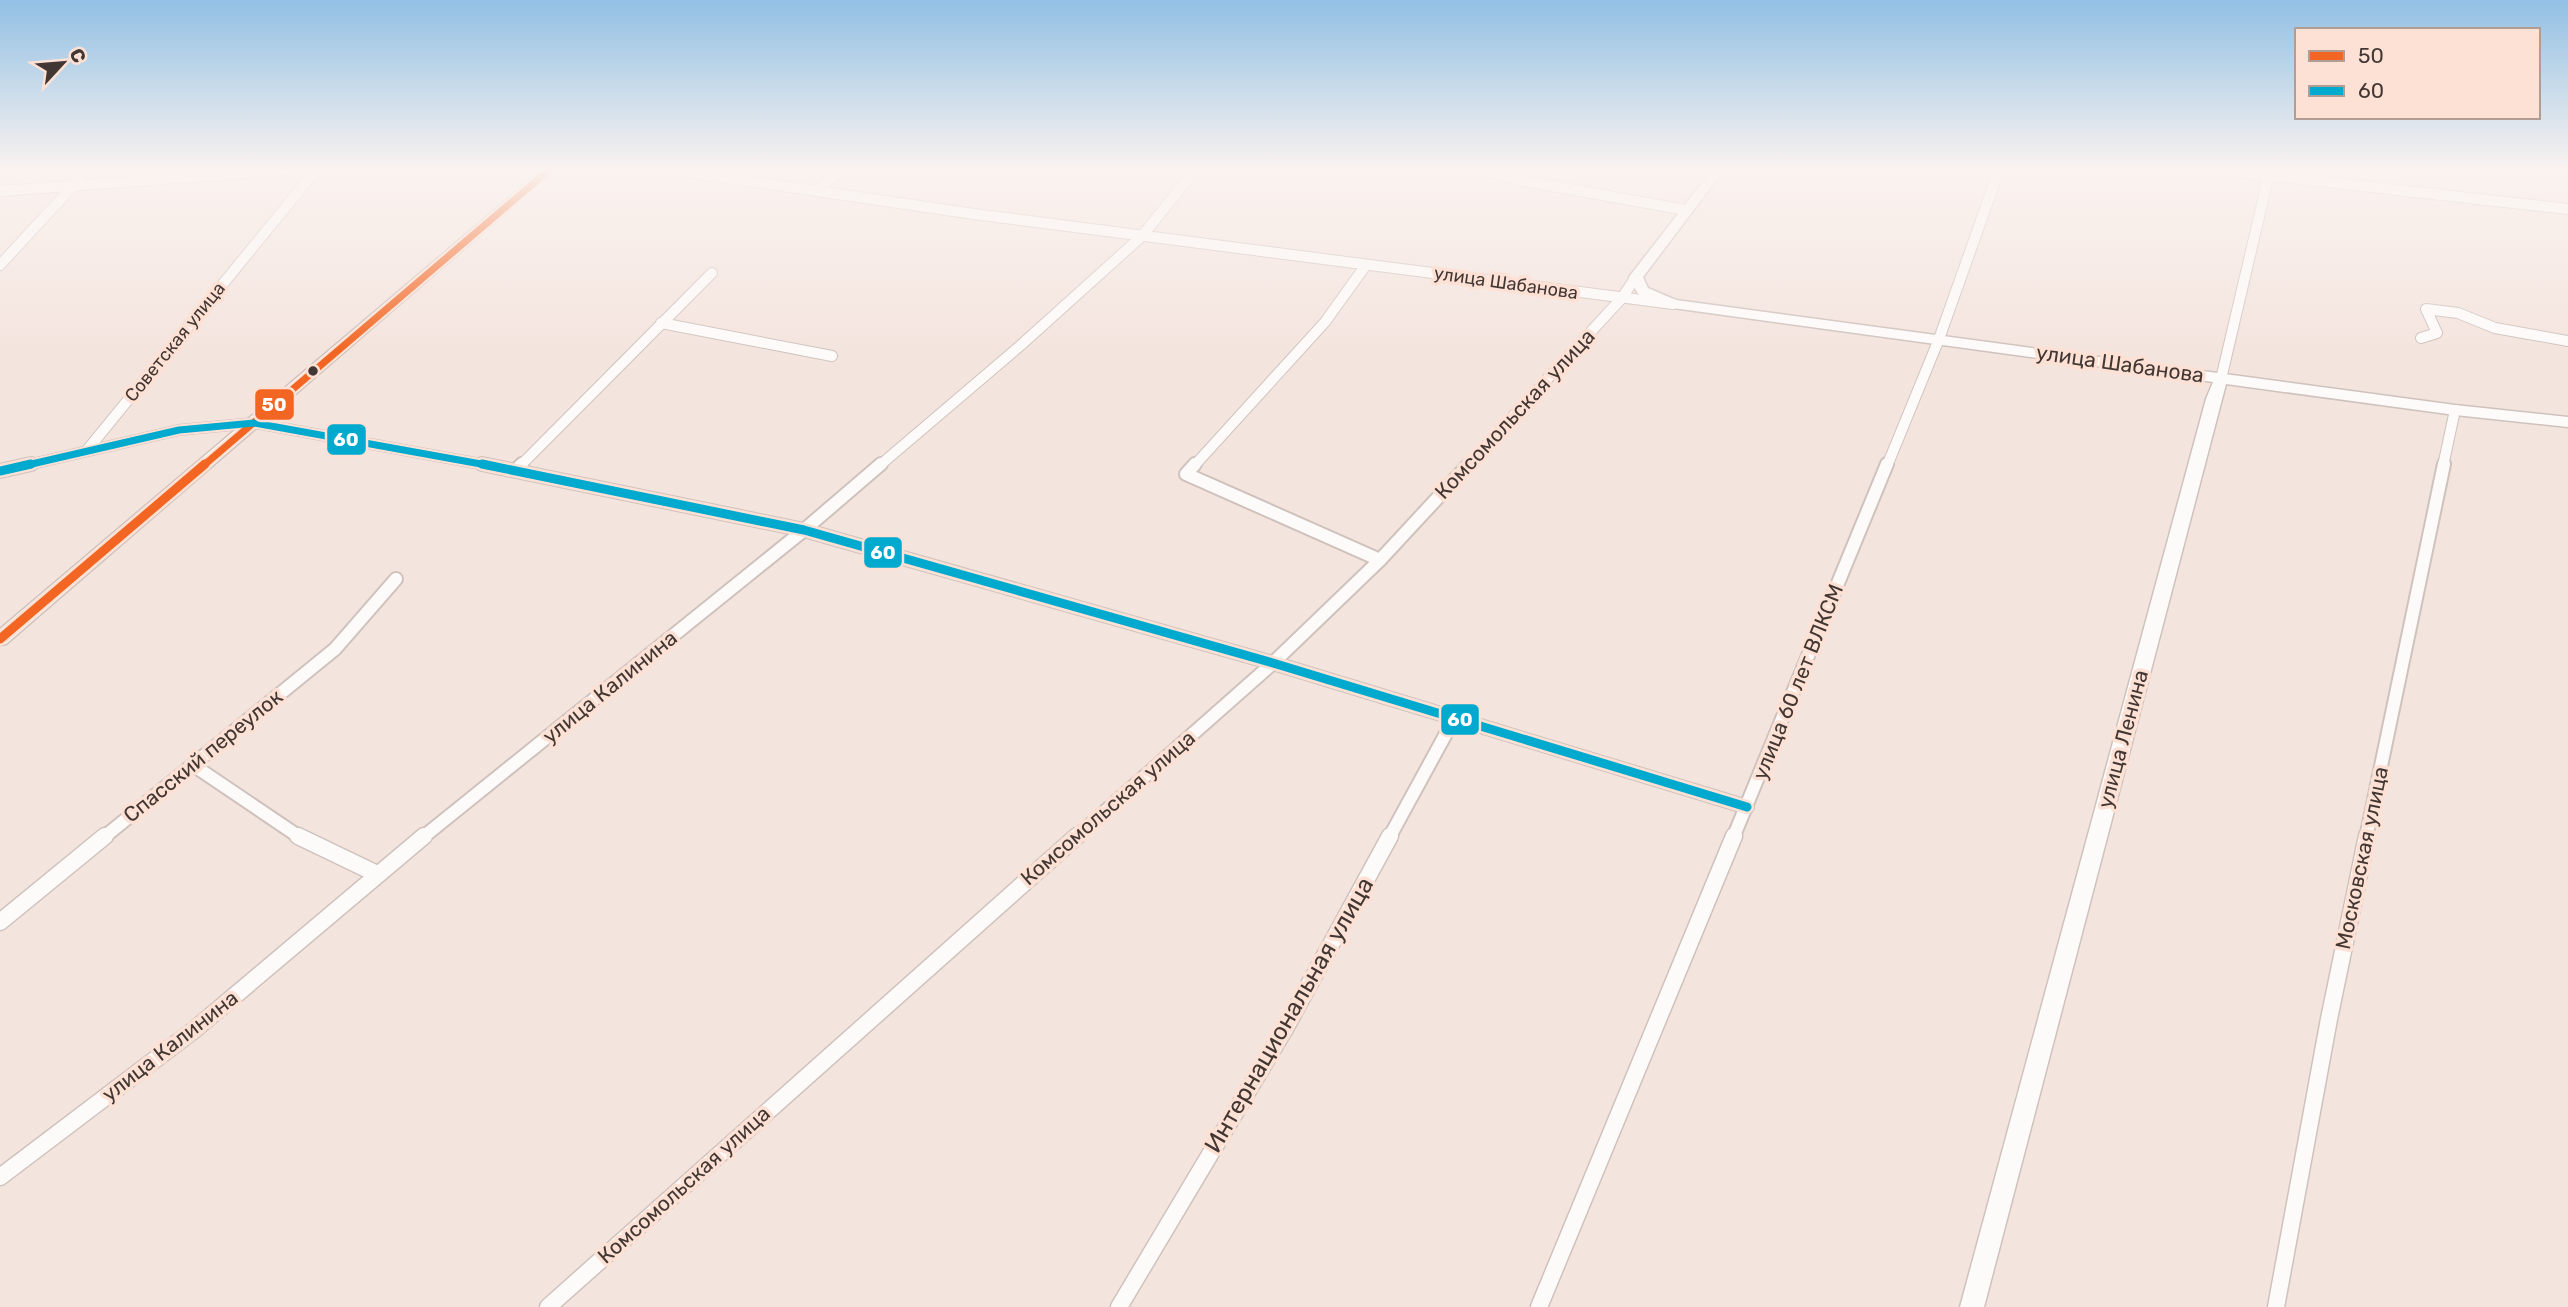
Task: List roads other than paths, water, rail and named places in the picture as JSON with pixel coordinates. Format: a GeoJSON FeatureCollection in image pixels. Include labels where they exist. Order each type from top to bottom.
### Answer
{"type":"FeatureCollection","features":[{"type":"Feature","properties":{"kind":"street"},"geometry":{"type":"LineString","coordinates":[[0,265],[31,231]]}},
{"type":"Feature","properties":{"kind":"street","name":"Советская улица"},"geometry":{"type":"LineString","coordinates":[[88,449],[266,231]]}},
{"type":"Feature","properties":{"kind":"street"},"geometry":{"type":"LineString","coordinates":[[0,639],[478,231]]}},
{"type":"Feature","properties":{"kind":"street","name":"улица Шабанова"},"geometry":{"type":"LineString","coordinates":[[1107,231],[1939,339],[2455,410],[2568,422]]}},
{"type":"Feature","properties":{"kind":"street","name":"улица Калинина"},"geometry":{"type":"LineString","coordinates":[[0,1177],[194,1030],[377,874],[804,530],[1021,345],[1147,231]]}},
{"type":"Feature","properties":{"kind":"street","name":"Комсомольская улица"},"geometry":{"type":"LineString","coordinates":[[548,1307],[1273,663],[1380,560],[1621,299],[1670,231]]}},
{"type":"Feature","properties":{"kind":"street","name":"улица 60 лет ВЛКСМ"},"geometry":{"type":"LineString","coordinates":[[1539,1307],[1939,339],[1977,231]]}},
{"type":"Feature","properties":{"kind":"street","name":"улица Ленина"},"geometry":{"type":"LineString","coordinates":[[1972,1307],[2213,399],[2221,379],[2256,231]]}},
{"type":"Feature","properties":{"kind":"street"},"geometry":{"type":"LineString","coordinates":[[1366,265],[1325,322],[1186,474],[1380,560]]}},
{"type":"Feature","properties":{"kind":"street"},"geometry":{"type":"LineString","coordinates":[[516,470],[712,273]]}},
{"type":"Feature","properties":{"kind":"street","name":"улица Шабанова"},"geometry":{"type":"LineString","coordinates":[[1636,277],[1643,291],[1673,304]]}},
{"type":"Feature","properties":{"kind":"street"},"geometry":{"type":"LineString","coordinates":[[2421,338],[2437,333],[2426,309],[2458,313],[2495,328],[2568,341]]}},
{"type":"Feature","properties":{"kind":"street"},"geometry":{"type":"LineString","coordinates":[[661,323],[832,356]]}},
{"type":"Feature","properties":{"kind":"street","name":"Московская улица"},"geometry":{"type":"LineString","coordinates":[[2276,1307],[2329,1019],[2455,410]]}},
{"type":"Feature","properties":{"kind":"street"},"geometry":{"type":"LineString","coordinates":[[0,471],[179,430],[254,423],[516,470],[804,530],[1273,663],[1747,807]]}},
{"type":"Feature","properties":{"kind":"street","name":"Спасский переулок"},"geometry":{"type":"LineString","coordinates":[[0,922],[335,649],[396,579]]}},
{"type":"Feature","properties":{"kind":"street","name":"Интернациональная улица"},"geometry":{"type":"LineString","coordinates":[[1119,1307],[1286,1027],[1454,719]]}},
{"type":"Feature","properties":{"kind":"street"},"geometry":{"type":"LineString","coordinates":[[193,765],[301,838],[377,874]]}}]}
